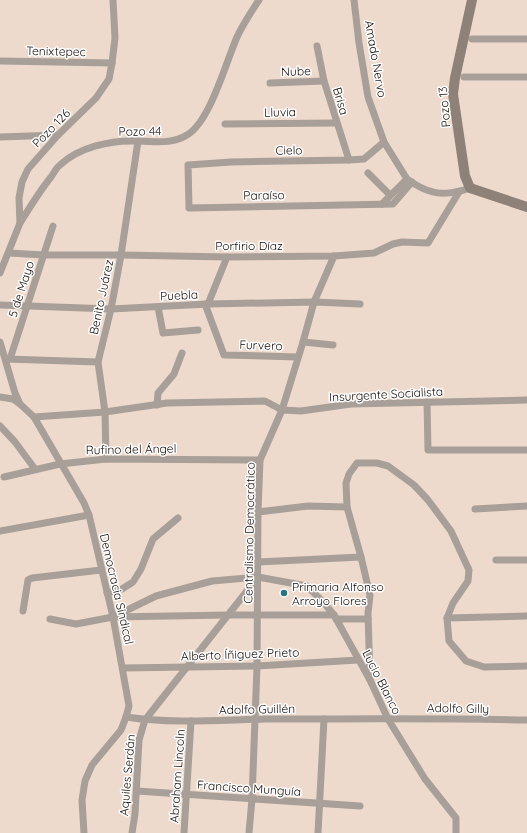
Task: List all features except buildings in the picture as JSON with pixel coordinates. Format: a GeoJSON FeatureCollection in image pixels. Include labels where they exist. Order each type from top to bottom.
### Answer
{"type":"FeatureCollection","features":[{"type":"Feature","properties":{"kind":"main road","name":"Pozo 13"},"geometry":{"type":"LineString","coordinates":[[470,188],[465,176],[453,94],[455,78],[472,0]]}},
{"type":"Feature","properties":{"kind":"main road"},"geometry":{"type":"LineString","coordinates":[[470,188],[527,207]]}},
{"type":"Feature","properties":{"kind":"street","name":"Pozo 126"},"geometry":{"type":"LineString","coordinates":[[0,273],[20,223],[19,198],[22,182],[28,169],[58,135],[96,98],[109,79],[115,38],[113,0]]}},
{"type":"Feature","properties":{"kind":"street","name":"Pozo 44"},"geometry":{"type":"LineString","coordinates":[[20,223],[39,192],[60,165],[75,154],[96,146],[118,141],[138,140],[163,142],[177,140],[187,135],[199,125],[209,106],[238,35],[258,0]]}},
{"type":"Feature","properties":{"kind":"street","name":"Amado Nervo"},"geometry":{"type":"LineString","coordinates":[[354,0],[368,97],[384,142],[410,181]]}},
{"type":"Feature","properties":{"kind":"street"},"geometry":{"type":"LineString","coordinates":[[472,39],[527,39]]}},
{"type":"Feature","properties":{"kind":"street","name":"Brisa"},"geometry":{"type":"LineString","coordinates":[[317,46],[324,81],[336,123],[349,160]]}},
{"type":"Feature","properties":{"kind":"street","name":"Tenixtepec"},"geometry":{"type":"LineString","coordinates":[[0,61],[112,63]]}},
{"type":"Feature","properties":{"kind":"street"},"geometry":{"type":"LineString","coordinates":[[464,77],[527,77]]}},
{"type":"Feature","properties":{"kind":"street","name":"Nube"},"geometry":{"type":"LineString","coordinates":[[270,83],[324,81]]}},
{"type":"Feature","properties":{"kind":"street","name":"Lluvia"},"geometry":{"type":"LineString","coordinates":[[225,124],[336,123]]}},
{"type":"Feature","properties":{"kind":"street"},"geometry":{"type":"LineString","coordinates":[[0,137],[58,135]]}},
{"type":"Feature","properties":{"kind":"street","name":"Benito Juárez"},"geometry":{"type":"LineString","coordinates":[[106,459],[105,412],[98,362],[111,309],[121,255],[138,140]]}},
{"type":"Feature","properties":{"kind":"street","name":"Cielo"},"geometry":{"type":"LineString","coordinates":[[188,165],[231,162],[364,159],[384,142]]}},
{"type":"Feature","properties":{"kind":"street","name":"Paraíso"},"geometry":{"type":"LineString","coordinates":[[188,165],[189,208],[393,204],[410,181]]}},
{"type":"Feature","properties":{"kind":"street"},"geometry":{"type":"LineString","coordinates":[[368,173],[390,196]]}},
{"type":"Feature","properties":{"kind":"street"},"geometry":{"type":"LineString","coordinates":[[382,204],[410,181],[433,192],[459,192],[470,188]]}},
{"type":"Feature","properties":{"kind":"street","name":"Porfirio Díaz"},"geometry":{"type":"LineString","coordinates":[[9,253],[44,255],[227,257],[334,256],[374,253],[393,244],[402,242],[428,242],[459,192]]}},
{"type":"Feature","properties":{"kind":"street","name":"5 de Mayo"},"geometry":{"type":"LineString","coordinates":[[8,359],[53,226]]}},
{"type":"Feature","properties":{"kind":"street","name":"Centralismo Democrático"},"geometry":{"type":"LineString","coordinates":[[249,833],[252,799],[259,615],[258,512],[260,460],[282,410],[314,302],[334,256]]}},
{"type":"Feature","properties":{"kind":"street"},"geometry":{"type":"LineString","coordinates":[[206,304],[227,257]]}},
{"type":"Feature","properties":{"kind":"street","name":"Puebla"},"geometry":{"type":"LineString","coordinates":[[0,305],[111,309],[206,304],[314,302],[360,304]]}},
{"type":"Feature","properties":{"kind":"street","name":"Furvero"},"geometry":{"type":"LineString","coordinates":[[206,304],[224,355],[298,357]]}},
{"type":"Feature","properties":{"kind":"street"},"geometry":{"type":"LineString","coordinates":[[158,307],[163,333],[198,330]]}},
{"type":"Feature","properties":{"kind":"street"},"geometry":{"type":"LineString","coordinates":[[0,342],[8,359],[98,362]]}},
{"type":"Feature","properties":{"kind":"street"},"geometry":{"type":"LineString","coordinates":[[303,342],[333,345]]}},
{"type":"Feature","properties":{"kind":"street"},"geometry":{"type":"LineString","coordinates":[[157,405],[158,393],[174,374],[182,353]]}},
{"type":"Feature","properties":{"kind":"street","name":"Democracia Sindical"},"geometry":{"type":"LineString","coordinates":[[8,359],[15,393],[20,404],[34,418],[84,502],[89,516],[106,593],[113,617],[123,668],[129,706],[121,730],[92,765],[85,781],[82,800],[84,833]]}},
{"type":"Feature","properties":{"kind":"street"},"geometry":{"type":"LineString","coordinates":[[1,399],[13,399],[20,404]]}},
{"type":"Feature","properties":{"kind":"street","name":"Insurgente Socialista"},"geometry":{"type":"LineString","coordinates":[[34,418],[105,412],[167,403],[266,401],[282,410],[301,411],[351,404],[527,400]]}},
{"type":"Feature","properties":{"kind":"street"},"geometry":{"type":"LineString","coordinates":[[427,402],[428,450],[527,450]]}},
{"type":"Feature","properties":{"kind":"street"},"geometry":{"type":"LineString","coordinates":[[0,426],[15,442],[35,469]]}},
{"type":"Feature","properties":{"kind":"street","name":"Rufino del Ángel"},"geometry":{"type":"LineString","coordinates":[[4,478],[35,469],[60,464],[106,459],[260,460]]}},
{"type":"Feature","properties":{"kind":"street"},"geometry":{"type":"LineString","coordinates":[[370,680],[368,619],[370,595],[362,557],[347,508],[346,483],[349,474],[357,463],[377,463],[388,466],[414,485],[428,500],[451,531],[469,570],[468,581],[453,603],[447,618],[449,642],[466,661],[484,667],[527,666]]}},
{"type":"Feature","properties":{"kind":"street"},"geometry":{"type":"LineString","coordinates":[[258,512],[308,506],[347,508]]}},
{"type":"Feature","properties":{"kind":"street"},"geometry":{"type":"LineString","coordinates":[[475,510],[527,506]]}},
{"type":"Feature","properties":{"kind":"street"},"geometry":{"type":"LineString","coordinates":[[0,531],[89,516]]}},
{"type":"Feature","properties":{"kind":"street"},"geometry":{"type":"LineString","coordinates":[[106,593],[122,589],[133,582],[141,569],[153,539],[178,518]]}},
{"type":"Feature","properties":{"kind":"street"},"geometry":{"type":"LineString","coordinates":[[258,562],[362,557]]}},
{"type":"Feature","properties":{"kind":"street"},"geometry":{"type":"LineString","coordinates":[[496,560],[527,560]]}},
{"type":"Feature","properties":{"kind":"street"},"geometry":{"type":"LineString","coordinates":[[23,611],[28,580],[32,578],[101,570]]}},
{"type":"Feature","properties":{"kind":"street"},"geometry":{"type":"LineString","coordinates":[[145,720],[258,577]]}},
{"type":"Feature","properties":{"kind":"street","name":"Lucio Blanco"},"geometry":{"type":"LineString","coordinates":[[113,617],[156,596],[212,582],[258,577],[307,586],[324,603],[335,617],[370,680],[388,719],[425,779],[456,818],[456,833]]}},
{"type":"Feature","properties":{"kind":"street"},"geometry":{"type":"LineString","coordinates":[[50,619],[76,624],[113,617],[228,615],[368,619]]}},
{"type":"Feature","properties":{"kind":"street"},"geometry":{"type":"LineString","coordinates":[[447,618],[527,616]]}},
{"type":"Feature","properties":{"kind":"street","name":"Alberto Íñiguez Prieto"},"geometry":{"type":"LineString","coordinates":[[123,668],[257,666],[358,660]]}},
{"type":"Feature","properties":{"kind":"street","name":"Adolfo Guillén"},"geometry":{"type":"LineString","coordinates":[[126,717],[145,720],[191,721],[388,719]]}},
{"type":"Feature","properties":{"kind":"street","name":"Adolfo Gilly"},"geometry":{"type":"LineString","coordinates":[[388,719],[423,718],[527,720]]}},
{"type":"Feature","properties":{"kind":"street"},"geometry":{"type":"LineString","coordinates":[[318,833],[324,719]]}},
{"type":"Feature","properties":{"kind":"street","name":"Aquiles Serdán"},"geometry":{"type":"LineString","coordinates":[[132,833],[135,814],[139,740],[145,720]]}},
{"type":"Feature","properties":{"kind":"street","name":"Abraham Lincoln"},"geometry":{"type":"LineString","coordinates":[[184,833],[191,721]]}},
{"type":"Feature","properties":{"kind":"street","name":"Francisco Munguía"},"geometry":{"type":"LineString","coordinates":[[136,791],[360,806]]}},
{"type":"Feature","properties":{"kind":"place","name":"Primaria Alfonso Arroyo Flores"},"geometry":{"type":"Point","coordinates":[284,593]}}]}
